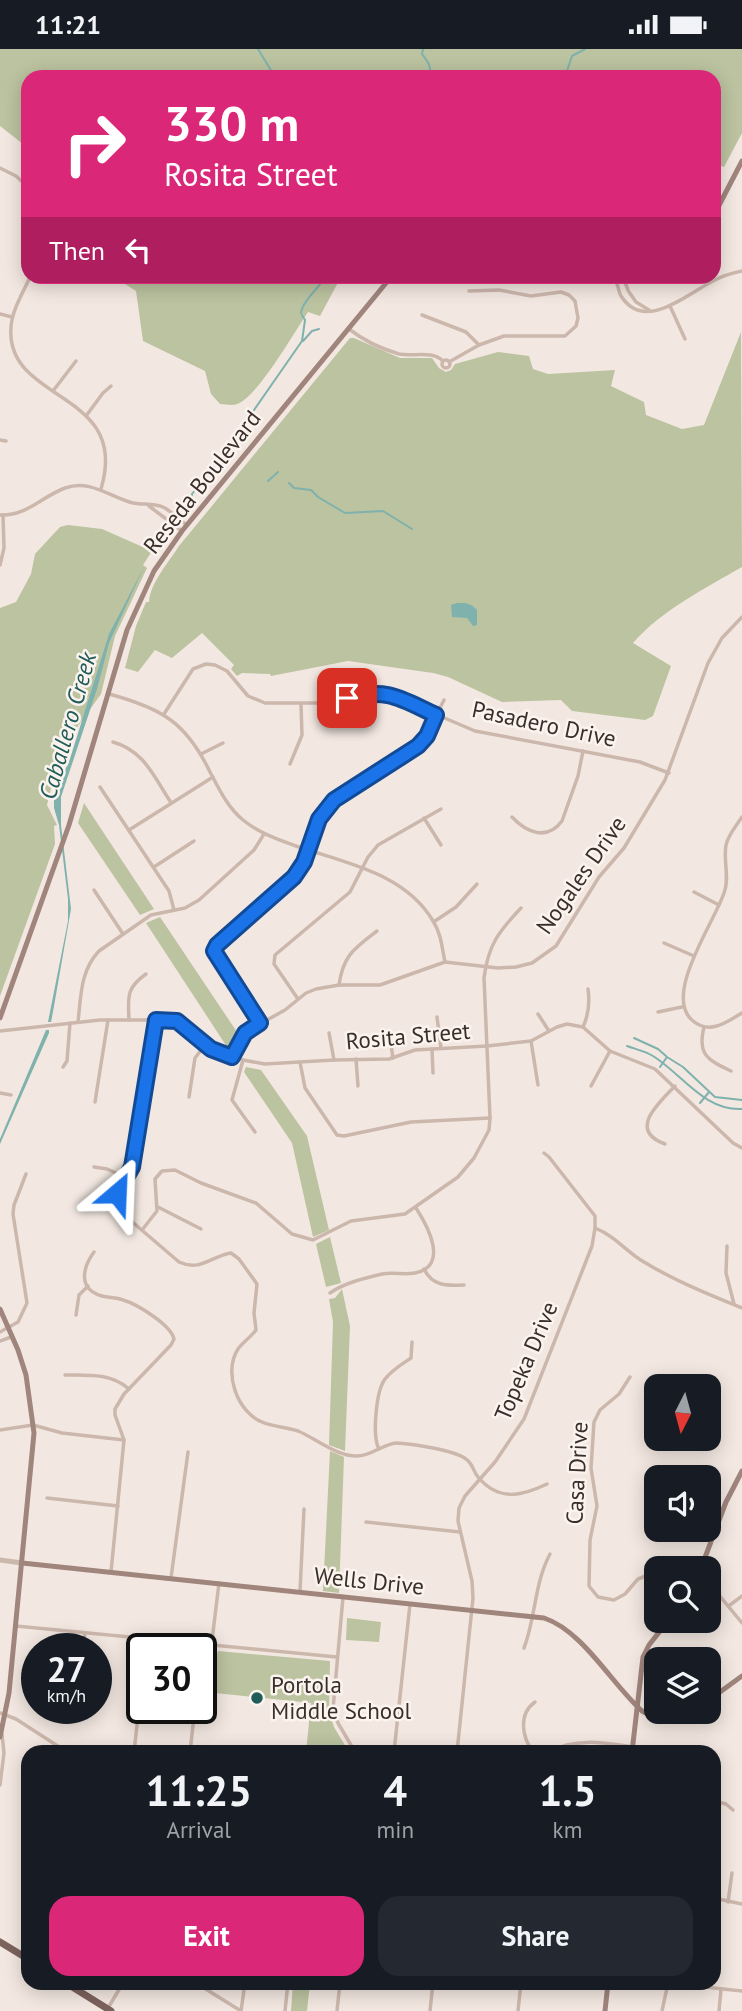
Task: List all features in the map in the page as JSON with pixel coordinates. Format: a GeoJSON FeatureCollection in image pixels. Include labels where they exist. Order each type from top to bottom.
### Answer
{"type":"FeatureCollection","features":[{"type":"Feature","properties":{"kind":"main road"},"geometry":{"type":"LineString","coordinates":[[721,202],[742,161]]}},
{"type":"Feature","properties":{"kind":"main road","name":"Reseda Boulevard"},"geometry":{"type":"LineString","coordinates":[[0,1019],[62,845],[127,630],[143,592],[182,531],[385,284]]}},
{"type":"Feature","properties":{"kind":"main road"},"geometry":{"type":"LineString","coordinates":[[0,1309],[13,1336],[28,1380],[33,1425],[33,1460],[16,1626],[1,1734]]}},
{"type":"Feature","properties":{"kind":"main road"},"geometry":{"type":"LineString","coordinates":[[703,1556],[742,1471]]}},
{"type":"Feature","properties":{"kind":"main road","name":"Wells Drive"},"geometry":{"type":"LineString","coordinates":[[22,1563],[532,1615],[554,1621],[564,1627],[644,1711]]}},
{"type":"Feature","properties":{"kind":"main road"},"geometry":{"type":"LineString","coordinates":[[632,1745],[643,1657],[658,1633]]}},
{"type":"Feature","properties":{"kind":"main road"},"geometry":{"type":"LineString","coordinates":[[721,1691],[742,1676]]}},
{"type":"Feature","properties":{"kind":"main road"},"geometry":{"type":"LineString","coordinates":[[0,1942],[21,1955]]}},
{"type":"Feature","properties":{"kind":"main road"},"geometry":{"type":"LineString","coordinates":[[77,1990],[109,2010]]}},
{"type":"Feature","properties":{"kind":"main road"},"geometry":{"type":"LineString","coordinates":[[605,2011],[607,1990]]}},
{"type":"Feature","properties":{"kind":"street"},"geometry":{"type":"LineString","coordinates":[[0,168],[21,181]]}},
{"type":"Feature","properties":{"kind":"street"},"geometry":{"type":"LineString","coordinates":[[721,278],[742,271]]}},
{"type":"Feature","properties":{"kind":"street"},"geometry":{"type":"LineString","coordinates":[[27,284],[12,317],[11,341],[17,359],[28,373],[86,416],[101,435],[106,452],[101,489]]}},
{"type":"Feature","properties":{"kind":"street"},"geometry":{"type":"LineString","coordinates":[[617,284],[620,295],[631,307],[644,311],[670,306],[708,284]]}},
{"type":"Feature","properties":{"kind":"street"},"geometry":{"type":"LineString","coordinates":[[626,284],[636,302],[649,310]]}},
{"type":"Feature","properties":{"kind":"street"},"geometry":{"type":"LineString","coordinates":[[349,329],[363,339],[396,353],[432,355],[449,362],[494,339],[513,335],[565,335],[576,326],[578,309],[575,301],[561,292],[531,296],[499,290],[470,291]]}},
{"type":"Feature","properties":{"kind":"street"},"geometry":{"type":"LineString","coordinates":[[670,306],[685,339]]}},
{"type":"Feature","properties":{"kind":"street"},"geometry":{"type":"LineString","coordinates":[[0,314],[12,317]]}},
{"type":"Feature","properties":{"kind":"street"},"geometry":{"type":"LineString","coordinates":[[422,315],[466,332],[479,345]]}},
{"type":"Feature","properties":{"kind":"street"},"geometry":{"type":"LineString","coordinates":[[53,391],[76,361]]}},
{"type":"Feature","properties":{"kind":"street"},"geometry":{"type":"LineString","coordinates":[[86,416],[111,386]]}},
{"type":"Feature","properties":{"kind":"street"},"geometry":{"type":"LineString","coordinates":[[0,440],[6,441]]}},
{"type":"Feature","properties":{"kind":"street"},"geometry":{"type":"LineString","coordinates":[[0,565],[4,548],[2,515],[21,513],[66,488],[82,486],[101,489],[132,502],[156,505],[165,508],[187,525]]}},
{"type":"Feature","properties":{"kind":"street"},"geometry":{"type":"LineString","coordinates":[[147,505],[182,531]]}},
{"type":"Feature","properties":{"kind":"street","name":"Nogales Drive"},"geometry":{"type":"LineString","coordinates":[[232,1057],[245,1033],[316,989],[339,985],[380,985],[445,962],[508,968],[523,965],[545,955],[556,946],[599,877],[624,848],[669,773],[712,655],[722,638],[742,617]]}},
{"type":"Feature","properties":{"kind":"street","name":"Pasadero Drive"},"geometry":{"type":"LineString","coordinates":[[164,714],[193,669],[215,664],[227,671],[241,690],[256,700],[275,705],[327,702],[377,692],[394,696],[475,731],[640,762],[669,773]]}},
{"type":"Feature","properties":{"kind":"street"},"geometry":{"type":"LineString","coordinates":[[109,694],[141,704],[176,722],[192,738],[233,811],[244,822],[264,835],[382,876],[406,889],[434,922],[445,962]]}},
{"type":"Feature","properties":{"kind":"street"},"geometry":{"type":"LineString","coordinates":[[260,1023],[214,951],[217,945],[294,877],[309,851],[319,819],[334,800],[418,746],[427,736],[444,700]]}},
{"type":"Feature","properties":{"kind":"street"},"geometry":{"type":"LineString","coordinates":[[289,764],[302,735],[302,704]]}},
{"type":"Feature","properties":{"kind":"street"},"geometry":{"type":"LineString","coordinates":[[113,742],[130,747],[139,754],[171,802]]}},
{"type":"Feature","properties":{"kind":"street"},"geometry":{"type":"LineString","coordinates":[[201,754],[223,743]]}},
{"type":"Feature","properties":{"kind":"street"},"geometry":{"type":"LineString","coordinates":[[512,817],[524,828],[536,833],[550,832],[558,827],[578,776],[583,751]]}},
{"type":"Feature","properties":{"kind":"street"},"geometry":{"type":"LineString","coordinates":[[129,830],[213,777]]}},
{"type":"Feature","properties":{"kind":"street"},"geometry":{"type":"LineString","coordinates":[[100,787],[169,891],[174,910]]}},
{"type":"Feature","properties":{"kind":"street"},"geometry":{"type":"LineString","coordinates":[[298,999],[275,965],[274,956],[350,892],[368,857],[378,845],[441,809]]}},
{"type":"Feature","properties":{"kind":"street"},"geometry":{"type":"LineString","coordinates":[[742,817],[726,846],[726,887],[695,956],[682,994],[682,1006],[691,1020],[704,1027],[716,1027],[742,1013]]}},
{"type":"Feature","properties":{"kind":"street"},"geometry":{"type":"LineString","coordinates":[[424,818],[442,845]]}},
{"type":"Feature","properties":{"kind":"street"},"geometry":{"type":"LineString","coordinates":[[78,1022],[83,977],[86,968],[99,951],[151,915],[185,908],[199,900],[254,850],[264,835]]}},
{"type":"Feature","properties":{"kind":"street"},"geometry":{"type":"LineString","coordinates":[[154,867],[194,841]]}},
{"type":"Feature","properties":{"kind":"street"},"geometry":{"type":"LineString","coordinates":[[434,922],[457,907],[477,884]]}},
{"type":"Feature","properties":{"kind":"street"},"geometry":{"type":"LineString","coordinates":[[94,890],[123,934]]}},
{"type":"Feature","properties":{"kind":"street"},"geometry":{"type":"LineString","coordinates":[[694,892],[719,905]]}},
{"type":"Feature","properties":{"kind":"street"},"geometry":{"type":"LineString","coordinates":[[142,1230],[155,1216],[158,1207],[154,1191],[155,1179],[162,1171],[181,1172],[201,1183],[256,1203],[292,1234],[305,1240],[321,1238],[351,1221],[396,1217],[416,1208],[458,1177],[468,1166],[489,1130],[484,978],[487,953],[495,938],[522,908]]}},
{"type":"Feature","properties":{"kind":"street"},"geometry":{"type":"LineString","coordinates":[[339,985],[346,958],[377,931]]}},
{"type":"Feature","properties":{"kind":"street"},"geometry":{"type":"LineString","coordinates":[[664,943],[695,956]]}},
{"type":"Feature","properties":{"kind":"street"},"geometry":{"type":"LineString","coordinates":[[129,1020],[130,991],[137,980],[146,974]]}},
{"type":"Feature","properties":{"kind":"street"},"geometry":{"type":"LineString","coordinates":[[588,989],[590,1002],[583,1027],[610,1051],[655,1069],[733,1143],[742,1148]]}},
{"type":"Feature","properties":{"kind":"street"},"geometry":{"type":"LineString","coordinates":[[658,1012],[682,1006]]}},
{"type":"Feature","properties":{"kind":"street"},"geometry":{"type":"LineString","coordinates":[[538,1014],[549,1031]]}},
{"type":"Feature","properties":{"kind":"street"},"geometry":{"type":"LineString","coordinates":[[437,1017],[441,1048]]}},
{"type":"Feature","properties":{"kind":"street"},"geometry":{"type":"LineString","coordinates":[[95,1103],[108,1020]]}},
{"type":"Feature","properties":{"kind":"street","name":"Rosita Street"},"geometry":{"type":"LineString","coordinates":[[0,1031],[108,1020],[177,1021],[205,1045],[243,1061],[265,1065],[393,1059],[411,1051],[487,1047],[530,1041],[568,1024],[583,1027]]}},
{"type":"Feature","properties":{"kind":"street"},"geometry":{"type":"LineString","coordinates":[[156,1020],[134,1156],[127,1178],[117,1193],[117,1204],[122,1214],[184,1265],[201,1265],[231,1253],[239,1259],[257,1284],[254,1313],[256,1330],[237,1352],[233,1372],[236,1395],[253,1418],[299,1432],[346,1454],[363,1455],[397,1443],[455,1454],[468,1460],[480,1479],[500,1493],[515,1495],[547,1484]]}},
{"type":"Feature","properties":{"kind":"street"},"geometry":{"type":"LineString","coordinates":[[63,1067],[67,1061],[70,1023]]}},
{"type":"Feature","properties":{"kind":"street"},"geometry":{"type":"LineString","coordinates":[[704,1027],[702,1049],[713,1063],[731,1071]]}},
{"type":"Feature","properties":{"kind":"street"},"geometry":{"type":"LineString","coordinates":[[329,1033],[334,1060]]}},
{"type":"Feature","properties":{"kind":"street"},"geometry":{"type":"LineString","coordinates":[[389,1033],[393,1059]]}},
{"type":"Feature","properties":{"kind":"street"},"geometry":{"type":"LineString","coordinates":[[530,1041],[538,1085]]}},
{"type":"Feature","properties":{"kind":"street"},"geometry":{"type":"LineString","coordinates":[[189,1097],[195,1058],[205,1045]]}},
{"type":"Feature","properties":{"kind":"street"},"geometry":{"type":"LineString","coordinates":[[432,1049],[433,1073]]}},
{"type":"Feature","properties":{"kind":"street"},"geometry":{"type":"LineString","coordinates":[[591,1086],[610,1051]]}},
{"type":"Feature","properties":{"kind":"street"},"geometry":{"type":"LineString","coordinates":[[356,1059],[358,1086]]}},
{"type":"Feature","properties":{"kind":"street"},"geometry":{"type":"LineString","coordinates":[[243,1061],[232,1100],[255,1132]]}},
{"type":"Feature","properties":{"kind":"street"},"geometry":{"type":"LineString","coordinates":[[300,1062],[305,1088],[337,1135],[344,1136],[411,1122],[490,1118]]}},
{"type":"Feature","properties":{"kind":"street"},"geometry":{"type":"LineString","coordinates":[[665,1144],[652,1136],[647,1123],[656,1105],[675,1086]]}},
{"type":"Feature","properties":{"kind":"street"},"geometry":{"type":"LineString","coordinates":[[0,1093],[11,1095]]}},
{"type":"Feature","properties":{"kind":"street"},"geometry":{"type":"LineString","coordinates":[[544,1153],[550,1157],[595,1216],[596,1228],[610,1234],[638,1259],[675,1281],[742,1308]]}},
{"type":"Feature","properties":{"kind":"street"},"geometry":{"type":"LineString","coordinates":[[94,1167],[107,1169],[127,1178]]}},
{"type":"Feature","properties":{"kind":"street"},"geometry":{"type":"LineString","coordinates":[[0,1332],[23,1317],[27,1303],[13,1214],[26,1174]]}},
{"type":"Feature","properties":{"kind":"street"},"geometry":{"type":"LineString","coordinates":[[158,1207],[201,1229]]}},
{"type":"Feature","properties":{"kind":"street"},"geometry":{"type":"LineString","coordinates":[[330,1293],[383,1274],[414,1274],[424,1269],[433,1257],[434,1245],[428,1226],[416,1208]]}},
{"type":"Feature","properties":{"kind":"street","name":"Topeka Drive"},"geometry":{"type":"LineString","coordinates":[[458,1745],[472,1609],[472,1581],[460,1532],[459,1508],[465,1496],[509,1443],[524,1419],[592,1246],[596,1228]]}},
{"type":"Feature","properties":{"kind":"street"},"geometry":{"type":"LineString","coordinates":[[726,1246],[726,1273],[734,1304]]}},
{"type":"Feature","properties":{"kind":"street"},"geometry":{"type":"LineString","coordinates":[[94,1252],[85,1268],[88,1286],[98,1295],[129,1302],[168,1327],[173,1335],[171,1345],[129,1389],[115,1409],[124,1440],[111,1572]]}},
{"type":"Feature","properties":{"kind":"street"},"geometry":{"type":"LineString","coordinates":[[424,1269],[437,1283],[464,1285]]}},
{"type":"Feature","properties":{"kind":"street"},"geometry":{"type":"LineString","coordinates":[[76,1315],[79,1295],[88,1286]]}},
{"type":"Feature","properties":{"kind":"street"},"geometry":{"type":"LineString","coordinates":[[0,1341],[13,1336]]}},
{"type":"Feature","properties":{"kind":"street"},"geometry":{"type":"LineString","coordinates":[[379,1449],[375,1438],[382,1385],[390,1374],[411,1358],[412,1342]]}},
{"type":"Feature","properties":{"kind":"street"},"geometry":{"type":"LineString","coordinates":[[65,1374],[108,1377],[122,1382],[129,1389]]}},
{"type":"Feature","properties":{"kind":"street","name":"Casa Drive"},"geometry":{"type":"LineString","coordinates":[[630,1377],[619,1394],[595,1417],[591,1468],[597,1506],[590,1540],[589,1585],[598,1597],[614,1600],[644,1577]]}},
{"type":"Feature","properties":{"kind":"street"},"geometry":{"type":"LineString","coordinates":[[0,1430],[33,1425],[61,1433],[124,1440]]}},
{"type":"Feature","properties":{"kind":"street"},"geometry":{"type":"LineString","coordinates":[[171,1578],[188,1452]]}},
{"type":"Feature","properties":{"kind":"street"},"geometry":{"type":"LineString","coordinates":[[47,1499],[118,1506]]}},
{"type":"Feature","properties":{"kind":"street"},"geometry":{"type":"LineString","coordinates":[[300,1591],[304,1509]]}},
{"type":"Feature","properties":{"kind":"street"},"geometry":{"type":"LineString","coordinates":[[366,1522],[460,1532]]}},
{"type":"Feature","properties":{"kind":"street"},"geometry":{"type":"LineString","coordinates":[[524,1648],[530,1634],[540,1576],[550,1554]]}},
{"type":"Feature","properties":{"kind":"street","name":"Wells Drive"},"geometry":{"type":"LineString","coordinates":[[0,1560],[22,1563]]}},
{"type":"Feature","properties":{"kind":"street"},"geometry":{"type":"LineString","coordinates":[[213,1633],[219,1583]]}},
{"type":"Feature","properties":{"kind":"street"},"geometry":{"type":"LineString","coordinates":[[721,1596],[742,1623]]}},
{"type":"Feature","properties":{"kind":"street"},"geometry":{"type":"LineString","coordinates":[[729,1605],[742,1596]]}},
{"type":"Feature","properties":{"kind":"street"},"geometry":{"type":"LineString","coordinates":[[343,1597],[333,1709],[351,1745]]}},
{"type":"Feature","properties":{"kind":"street"},"geometry":{"type":"LineString","coordinates":[[395,1745],[410,1604]]}},
{"type":"Feature","properties":{"kind":"street"},"geometry":{"type":"LineString","coordinates":[[16,1626],[85,1633]]}},
{"type":"Feature","properties":{"kind":"street"},"geometry":{"type":"LineString","coordinates":[[217,1646],[337,1657]]}},
{"type":"Feature","properties":{"kind":"street"},"geometry":{"type":"LineString","coordinates":[[528,1745],[524,1719],[528,1708],[535,1702]]}},
{"type":"Feature","properties":{"kind":"street"},"geometry":{"type":"LineString","coordinates":[[3,1714],[55,1745]]}},
{"type":"Feature","properties":{"kind":"street"},"geometry":{"type":"LineString","coordinates":[[135,1745],[137,1724]]}},
{"type":"Feature","properties":{"kind":"street"},"geometry":{"type":"LineString","coordinates":[[191,1745],[193,1724]]}},
{"type":"Feature","properties":{"kind":"street"},"geometry":{"type":"LineString","coordinates":[[0,1782],[4,1753],[1,1734]]}},
{"type":"Feature","properties":{"kind":"street"},"geometry":{"type":"LineString","coordinates":[[568,1745],[584,1742],[605,1745]]}},
{"type":"Feature","properties":{"kind":"street"},"geometry":{"type":"LineString","coordinates":[[721,1803],[733,1810]]}},
{"type":"Feature","properties":{"kind":"street"},"geometry":{"type":"LineString","coordinates":[[728,1902],[732,1873]]}},
{"type":"Feature","properties":{"kind":"street"},"geometry":{"type":"LineString","coordinates":[[721,1900],[742,1904]]}},
{"type":"Feature","properties":{"kind":"street"},"geometry":{"type":"LineString","coordinates":[[721,1989],[742,1991]]}},
{"type":"Feature","properties":{"kind":"street"},"geometry":{"type":"LineString","coordinates":[[109,2010],[119,1990]]}},
{"type":"Feature","properties":{"kind":"street"},"geometry":{"type":"LineString","coordinates":[[209,1990],[241,2011],[244,1990]]}},
{"type":"Feature","properties":{"kind":"street"},"geometry":{"type":"LineString","coordinates":[[285,2011],[287,1990]]}},
{"type":"Feature","properties":{"kind":"street"},"geometry":{"type":"LineString","coordinates":[[337,2011],[339,1990]]}},
{"type":"Feature","properties":{"kind":"street"},"geometry":{"type":"LineString","coordinates":[[430,2011],[432,1990]]}},
{"type":"Feature","properties":{"kind":"street"},"geometry":{"type":"LineString","coordinates":[[518,2011],[520,1990]]}},
{"type":"Feature","properties":{"kind":"street"},"geometry":{"type":"LineString","coordinates":[[662,2011],[666,1990]]}},
{"type":"Feature","properties":{"kind":"street"},"geometry":{"type":"LineString","coordinates":[[719,2011],[721,1990]]}},
{"type":"Feature","properties":{"kind":"green space"},"geometry":{"type":"Polygon","coordinates":[[[0,49],[742,49],[742,133],[724,167],[721,166],[721,70],[21,70],[21,142],[0,126],[0,49]]]}},
{"type":"Feature","properties":{"kind":"green space"},"geometry":{"type":"Polygon","coordinates":[[[125,284],[337,284],[320,316],[308,312],[255,390],[237,404],[231,405],[220,404],[211,394],[205,371],[143,341],[136,291],[125,284]]]}},
{"type":"Feature","properties":{"kind":"green space"},"geometry":{"type":"Polygon","coordinates":[[[741,332],[742,567],[670,610],[633,643],[671,666],[653,716],[645,720],[572,711],[561,700],[502,702],[448,677],[433,673],[348,661],[271,676],[242,673],[237,676],[231,669],[234,665],[202,633],[172,658],[155,650],[138,672],[125,668],[136,626],[165,566],[350,338],[400,358],[432,358],[439,368],[446,372],[455,364],[498,352],[529,356],[533,369],[548,374],[615,370],[611,386],[644,402],[646,415],[682,429],[704,425],[741,332]]]}},
{"type":"Feature","properties":{"kind":"green space"},"geometry":{"type":"Polygon","coordinates":[[[68,525],[102,529],[152,551],[143,565],[147,568],[115,636],[101,694],[60,751],[47,805],[57,825],[54,826],[55,844],[0,996],[0,608],[16,602],[31,574],[35,554],[60,527],[68,525]]]}},
{"type":"Feature","properties":{"kind":"green space"},"geometry":{"type":"Polygon","coordinates":[[[84,803],[154,909],[140,915],[78,823],[84,803]]]}},
{"type":"Feature","properties":{"kind":"green space"},"geometry":{"type":"Polygon","coordinates":[[[160,917],[239,1035],[229,1050],[146,923],[160,917]]]}},
{"type":"Feature","properties":{"kind":"green space"},"geometry":{"type":"Polygon","coordinates":[[[246,1067],[261,1070],[307,1136],[329,1230],[313,1237],[292,1143],[244,1072],[246,1067]]]}},
{"type":"Feature","properties":{"kind":"green space"},"geometry":{"type":"Polygon","coordinates":[[[330,1237],[341,1283],[326,1287],[316,1244],[330,1237]]]}},
{"type":"Feature","properties":{"kind":"green space"},"geometry":{"type":"Polygon","coordinates":[[[342,1289],[350,1326],[345,1451],[329,1445],[333,1322],[329,1299],[335,1298],[342,1289]]]}},
{"type":"Feature","properties":{"kind":"green space"},"geometry":{"type":"Polygon","coordinates":[[[330,1451],[344,1457],[339,1593],[323,1591],[330,1451]]]}},
{"type":"Feature","properties":{"kind":"green space"},"geometry":{"type":"Polygon","coordinates":[[[347,1618],[381,1622],[379,1642],[346,1640],[347,1618]]]}},
{"type":"Feature","properties":{"kind":"green space"},"geometry":{"type":"Polygon","coordinates":[[[218,1651],[330,1661],[329,1712],[345,1745],[307,1745],[311,1703],[217,1693],[218,1651]]]}},
{"type":"Feature","properties":{"kind":"green space"},"geometry":{"type":"Polygon","coordinates":[[[292,1990],[309,1990],[307,2011],[291,2011],[292,1990]]]}},
{"type":"Feature","properties":{"kind":"water"},"geometry":{"type":"Polygon","coordinates":[[[144,567],[109,643],[97,689],[61,797],[61,825],[71,909],[51,1022],[48,1022],[68,921],[59,825],[54,808],[54,795],[60,781],[53,764],[55,761],[63,774],[109,634],[144,567]]]}},
{"type":"Feature","properties":{"kind":"water"},"geometry":{"type":"Polygon","coordinates":[[[468,604],[477,610],[477,625],[473,626],[467,618],[452,617],[451,605],[468,604]]]}},
{"type":"Feature","properties":{"kind":"water"},"geometry":{"type":"Polygon","coordinates":[[[46,1030],[49,1030],[49,1033],[0,1144],[0,1139],[46,1030]]]}},
{"type":"Feature","properties":{"kind":"waterway"},"geometry":{"type":"LineString","coordinates":[[258,49],[271,70]]}},
{"type":"Feature","properties":{"kind":"waterway"},"geometry":{"type":"LineString","coordinates":[[423,49],[422,54],[430,70]]}},
{"type":"Feature","properties":{"kind":"waterway","name":"Caballero Creek"},"geometry":{"type":"LineString","coordinates":[[567,70],[572,56],[585,49]]}},
{"type":"Feature","properties":{"kind":"waterway","name":"Caballero Creek"},"geometry":{"type":"LineString","coordinates":[[301,313],[320,284]]}},
{"type":"Feature","properties":{"kind":"waterway","name":"Caballero Creek"},"geometry":{"type":"LineString","coordinates":[[190,505],[192,494],[220,459],[302,341],[305,320],[302,315]]}},
{"type":"Feature","properties":{"kind":"waterway"},"geometry":{"type":"LineString","coordinates":[[303,341],[312,331],[319,329]]}},
{"type":"Feature","properties":{"kind":"waterway"},"geometry":{"type":"LineString","coordinates":[[220,459],[228,462]]}},
{"type":"Feature","properties":{"kind":"waterway"},"geometry":{"type":"LineString","coordinates":[[268,481],[278,472]]}},
{"type":"Feature","properties":{"kind":"waterway"},"geometry":{"type":"LineString","coordinates":[[289,483],[294,488],[311,490],[345,513],[383,511],[412,529]]}},
{"type":"Feature","properties":{"kind":"waterway"},"geometry":{"type":"LineString","coordinates":[[634,1038],[658,1049],[666,1056]]}},
{"type":"Feature","properties":{"kind":"waterway"},"geometry":{"type":"LineString","coordinates":[[627,1046],[653,1056],[705,1098],[728,1108],[742,1109]]}},
{"type":"Feature","properties":{"kind":"waterway"},"geometry":{"type":"LineString","coordinates":[[660,1067],[667,1057],[683,1067],[715,1097],[742,1100]]}},
{"type":"Feature","properties":{"kind":"waterway"},"geometry":{"type":"LineString","coordinates":[[700,1103],[709,1092]]}},
{"type":"Feature","properties":{"kind":"place","name":"Portola Middle School"},"geometry":{"type":"Point","coordinates":[257,1698]}},
{"type":"Feature","properties":{"kind":"route"},"geometry":{"type":"LineString","coordinates":[[117,1193],[132,1167],[156,1020],[177,1021],[211,1049],[232,1057],[245,1033],[260,1023],[220,963],[214,951],[217,945],[294,877],[304,862],[325,809],[334,800],[424,742],[436,715],[386,693],[367,693],[347,698]]}}]}
